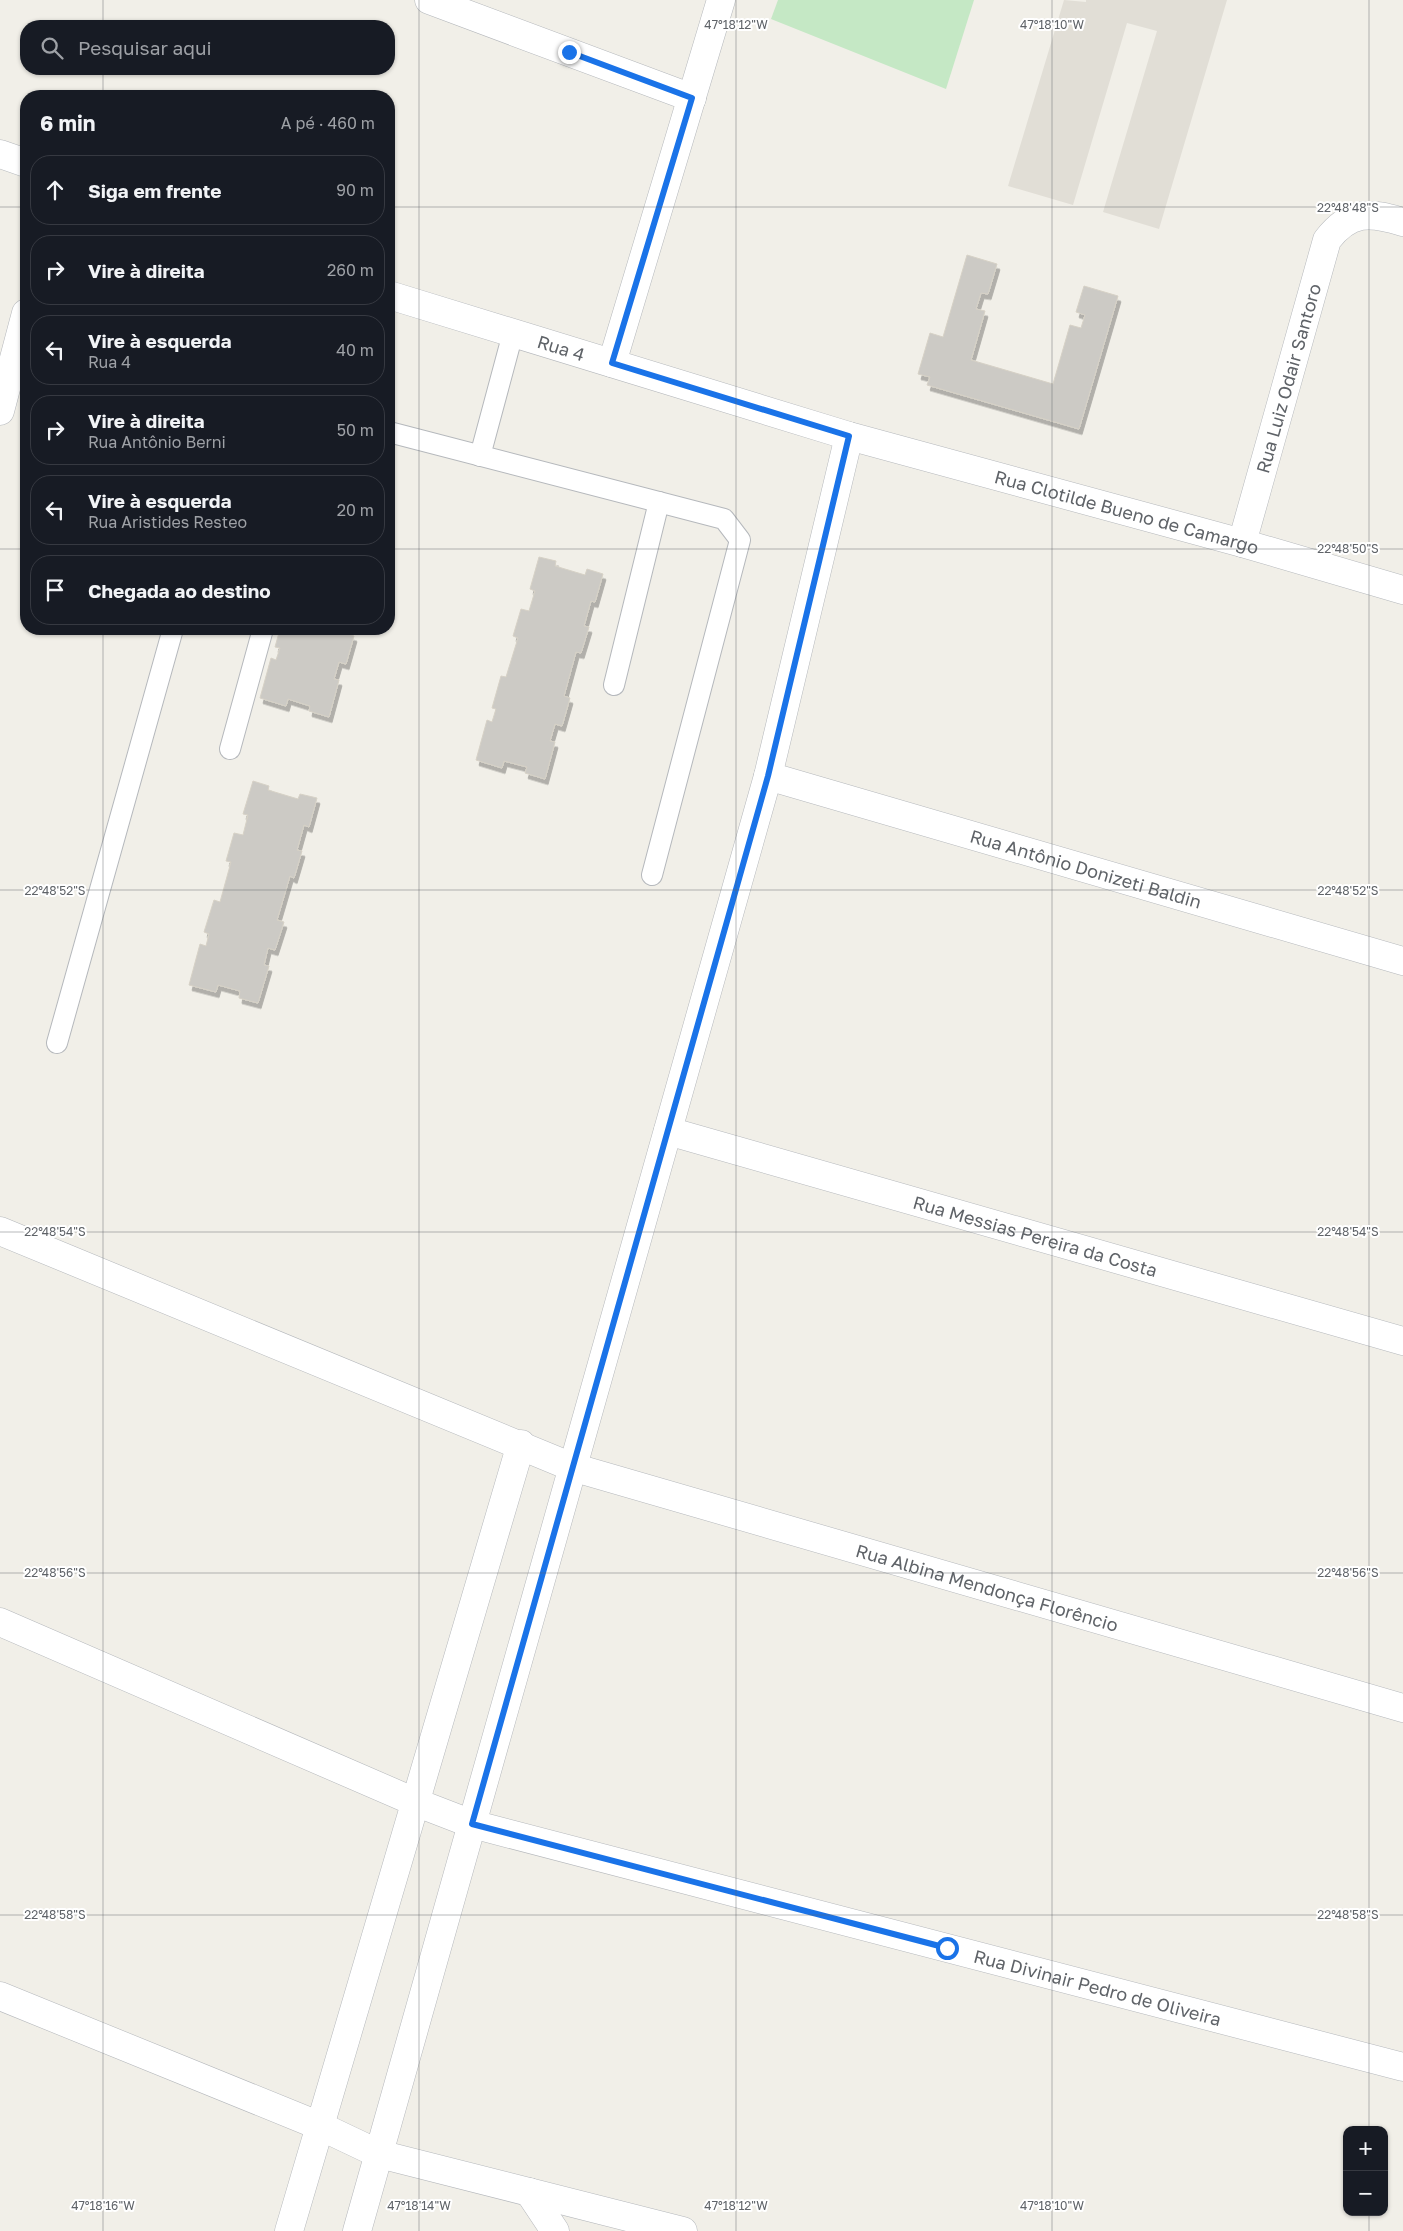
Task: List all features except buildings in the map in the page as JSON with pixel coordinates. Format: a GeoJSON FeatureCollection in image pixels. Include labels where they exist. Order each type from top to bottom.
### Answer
{"type":"FeatureCollection","features":[{"type":"Feature","properties":{"kind":"street"},"geometry":{"type":"LineString","coordinates":[[429,0],[692,98]]}},
{"type":"Feature","properties":{"kind":"street"},"geometry":{"type":"LineString","coordinates":[[612,363],[721,0]]}},
{"type":"Feature","properties":{"kind":"street"},"geometry":{"type":"LineString","coordinates":[[0,154],[20,161]]}},
{"type":"Feature","properties":{"kind":"street","name":"Rua Luiz Odair Santoro"},"geometry":{"type":"LineString","coordinates":[[1242,543],[1327,240],[1335,229],[1347,220],[1361,215],[1375,214],[1403,222]]}},
{"type":"Feature","properties":{"kind":"street","name":"Rua 4"},"geometry":{"type":"LineString","coordinates":[[395,297],[849,436]]}},
{"type":"Feature","properties":{"kind":"street"},"geometry":{"type":"LineString","coordinates":[[0,411],[20,336]]}},
{"type":"Feature","properties":{"kind":"street"},"geometry":{"type":"LineString","coordinates":[[357,2231],[768,776],[849,436]]}},
{"type":"Feature","properties":{"kind":"street","name":"Rua Clotilde Bueno de Camargo"},"geometry":{"type":"LineString","coordinates":[[849,436],[1242,543],[1403,590]]}},
{"type":"Feature","properties":{"kind":"street","name":"Rua Antônio Donizeti Baldin"},"geometry":{"type":"LineString","coordinates":[[768,776],[1403,962]]}},
{"type":"Feature","properties":{"kind":"street","name":"Rua Messias Pereira da Costa"},"geometry":{"type":"LineString","coordinates":[[668,1131],[1403,1341]]}},
{"type":"Feature","properties":{"kind":"street","name":"Rua Albina Mendonça Florêncio"},"geometry":{"type":"LineString","coordinates":[[0,1231],[521,1444],[572,1467],[1403,1708]]}},
{"type":"Feature","properties":{"kind":"street"},"geometry":{"type":"LineString","coordinates":[[289,2231],[521,1444]]}},
{"type":"Feature","properties":{"kind":"street","name":"Rua Divinair Pedro de Oliveira"},"geometry":{"type":"LineString","coordinates":[[0,1622],[415,1802],[472,1824],[1403,2067]]}},
{"type":"Feature","properties":{"kind":"street"},"geometry":{"type":"LineString","coordinates":[[0,1996],[320,2126],[379,2154],[683,2231]]}},
{"type":"Feature","properties":{"kind":"street"},"geometry":{"type":"LineString","coordinates":[[529,2192],[555,2231]]}},
{"type":"Feature","properties":{"kind":"lane"},"geometry":{"type":"LineString","coordinates":[[480,456],[513,333]]}},
{"type":"Feature","properties":{"kind":"lane"},"geometry":{"type":"LineString","coordinates":[[395,434],[724,519],[740,540],[652,875]]}},
{"type":"Feature","properties":{"kind":"lane"},"geometry":{"type":"LineString","coordinates":[[614,685],[659,502]]}},
{"type":"Feature","properties":{"kind":"lane"},"geometry":{"type":"LineString","coordinates":[[58,1043],[171,635]]}},
{"type":"Feature","properties":{"kind":"lane"},"geometry":{"type":"LineString","coordinates":[[230,749],[261,635]]}},
{"type":"Feature","properties":{"kind":"shaded area"},"geometry":{"type":"Polygon","coordinates":[[[1064,0],[1086,2],[1086,0],[1227,0],[1159,229],[1103,212],[1157,31],[1127,23],[1073,205],[1008,186],[1064,0]]]}},
{"type":"Feature","properties":{"kind":"green space"},"geometry":{"type":"Polygon","coordinates":[[[778,0],[974,0],[946,89],[771,19],[778,0]]]}},
{"type":"Feature","properties":{"kind":"route"},"geometry":{"type":"LineString","coordinates":[[569,52],[692,98],[612,363],[849,436],[768,776],[472,1824],[947,1948]]}}]}
